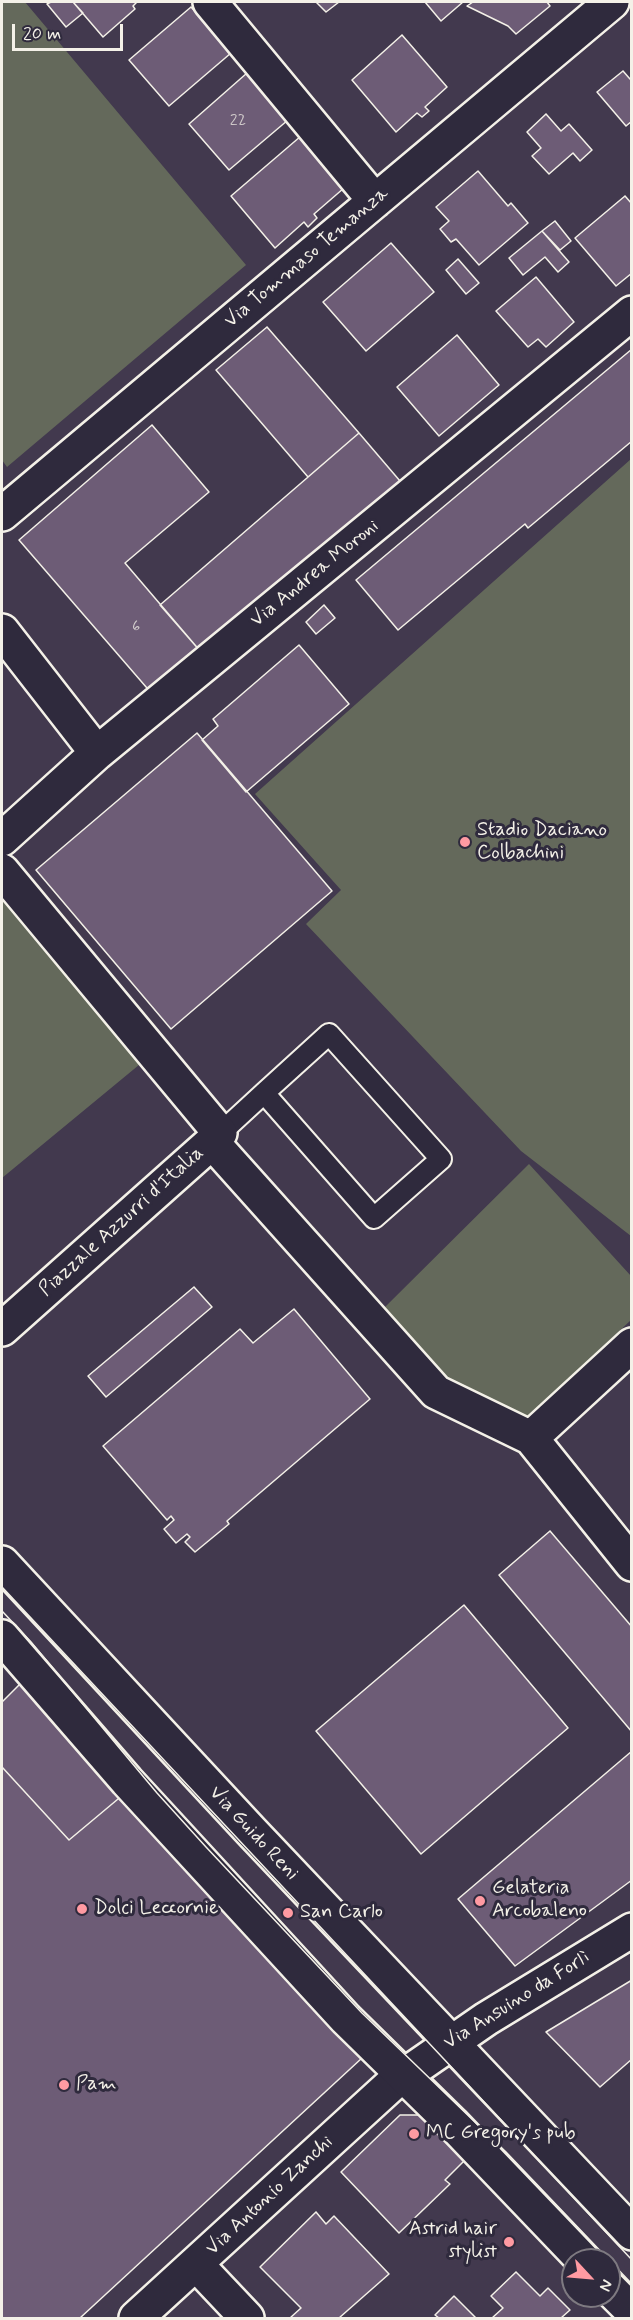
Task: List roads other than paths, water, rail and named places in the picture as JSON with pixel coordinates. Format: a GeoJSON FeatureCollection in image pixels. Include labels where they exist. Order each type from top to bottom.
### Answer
{"type":"FeatureCollection","features":[{"type":"Feature","properties":{"kind":"street"},"geometry":{"type":"LineString","coordinates":[[210,2],[375,201]]}},
{"type":"Feature","properties":{"kind":"street","name":"Via Tommaso Temanza"},"geometry":{"type":"LineString","coordinates":[[2,514],[375,201],[592,8]]}},
{"type":"Feature","properties":{"kind":"street","name":"Via Andrea Moroni"},"geometry":{"type":"LineString","coordinates":[[2,839],[97,753],[632,313]]}},
{"type":"Feature","properties":{"kind":"street"},"geometry":{"type":"LineString","coordinates":[[2,631],[97,753]]}},
{"type":"Feature","properties":{"kind":"street","name":"Piazzale Azzurri d'Italia"},"geometry":{"type":"LineString","coordinates":[[2,871],[171,1076],[216,1137],[436,1392],[531,1438]]}},
{"type":"Feature","properties":{"kind":"street","name":"Piazzale Azzurri d'Italia"},"geometry":{"type":"LineString","coordinates":[[2,1329],[216,1137]]}},
{"type":"Feature","properties":{"kind":"street"},"geometry":{"type":"LineString","coordinates":[[632,1344],[531,1438],[632,1564]]}},
{"type":"Feature","properties":{"kind":"street","name":"Via Guido Reni"},"geometry":{"type":"LineString","coordinates":[[2,1563],[632,2233]]}},
{"type":"Feature","properties":{"kind":"street"},"geometry":{"type":"LineString","coordinates":[[2,1637],[127,1781],[346,2019],[405,2075],[571,2248]]}},
{"type":"Feature","properties":{"kind":"street","name":"Via Ansuino da Forlì"},"geometry":{"type":"LineString","coordinates":[[405,2075],[486,2019],[632,1930]]}},
{"type":"Feature","properties":{"kind":"street","name":"Via Antonio Zanchi"},"geometry":{"type":"LineString","coordinates":[[136,2319],[392,2084],[405,2075]]}},
{"type":"Feature","properties":{"kind":"street"},"geometry":{"type":"LineString","coordinates":[[196,2264],[247,2319]]}},
{"type":"Feature","properties":{"kind":"street"},"geometry":{"type":"LineString","coordinates":[[621,2300],[632,2311]]}},
{"type":"Feature","properties":{"kind":"lane"},"geometry":{"type":"LineString","coordinates":[[216,1137],[264,1092],[329,1034],[441,1159],[374,1218],[264,1092]]}},
{"type":"Feature","properties":{"kind":"tram line"},"geometry":{"type":"LineString","coordinates":[[2,1587],[632,2260]]}},
{"type":"Feature","properties":{"kind":"tram line"},"geometry":{"type":"LineString","coordinates":[[2,1611],[206,1847],[362,2013],[506,2152],[598,2248]]}},
{"type":"Feature","properties":{"kind":"tram line"},"geometry":{"type":"LineString","coordinates":[[621,2273],[632,2284]]}},
{"type":"Feature","properties":{"kind":"place","name":"Stadio Daciano Colbachini"},"geometry":{"type":"Point","coordinates":[465,842]}},
{"type":"Feature","properties":{"kind":"place","name":"Gelateria Arcobaleno"},"geometry":{"type":"Point","coordinates":[480,1901]}},
{"type":"Feature","properties":{"kind":"place","name":"Dolci Leccornie"},"geometry":{"type":"Point","coordinates":[82,1909]}},
{"type":"Feature","properties":{"kind":"place","name":"San Carlo"},"geometry":{"type":"Point","coordinates":[288,1913]}},
{"type":"Feature","properties":{"kind":"place","name":"Pam"},"geometry":{"type":"Point","coordinates":[64,2085]}},
{"type":"Feature","properties":{"kind":"place","name":"MC Gregory's pub"},"geometry":{"type":"Point","coordinates":[414,2134]}},
{"type":"Feature","properties":{"kind":"place","name":"Astrid hair stylist"},"geometry":{"type":"Point","coordinates":[509,2242]}}]}
